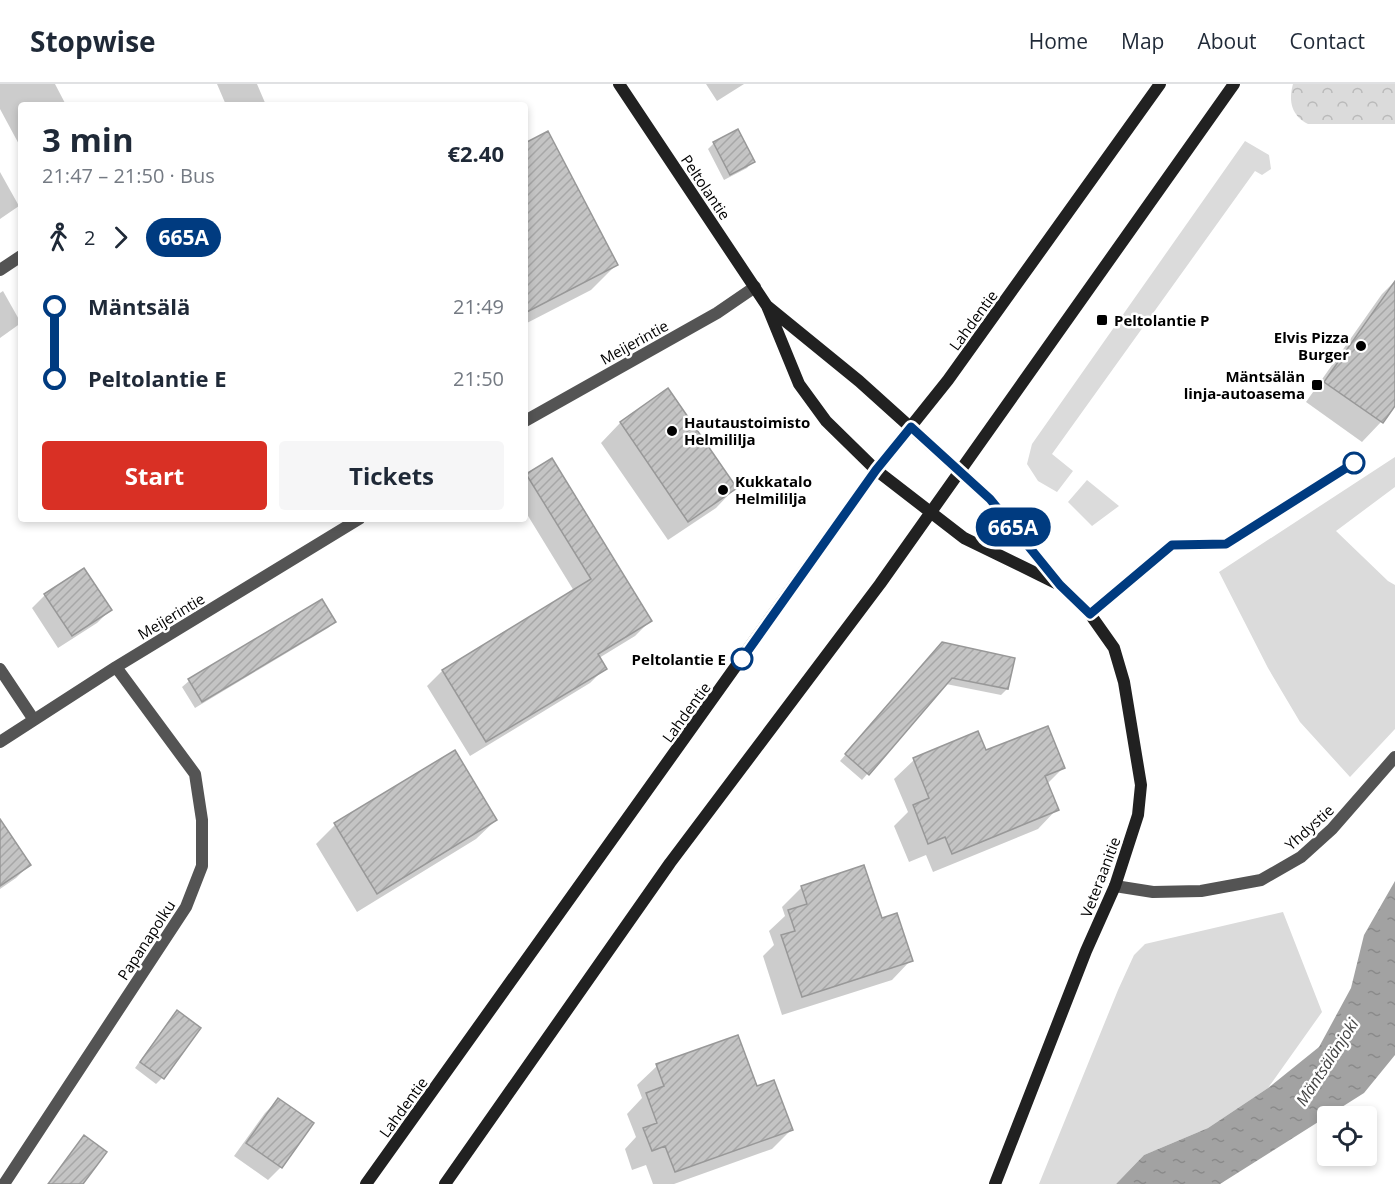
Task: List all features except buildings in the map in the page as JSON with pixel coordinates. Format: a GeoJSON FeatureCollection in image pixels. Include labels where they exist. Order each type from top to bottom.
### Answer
{"type":"FeatureCollection","features":[{"type":"Feature","properties":{"kind":"main road","name":"Peltolantie"},"geometry":{"type":"LineString","coordinates":[[619,84],[767,306],[799,384],[826,421],[876,470]]}},
{"type":"Feature","properties":{"kind":"main road","name":"Lahdentie"},"geometry":{"type":"LineString","coordinates":[[366,1184],[876,470],[948,380],[1160,84]]}},
{"type":"Feature","properties":{"kind":"main road"},"geometry":{"type":"LineString","coordinates":[[445,1184],[670,863],[880,584],[1234,84]]}},
{"type":"Feature","properties":{"kind":"main road","name":"Peltolantie"},"geometry":{"type":"LineString","coordinates":[[767,306],[911,427]]}},
{"type":"Feature","properties":{"kind":"main road","name":"Veteraanitie"},"geometry":{"type":"LineString","coordinates":[[911,427],[990,499],[1060,585],[1090,614],[1114,648],[1125,682],[1141,785],[1138,815],[1115,886],[1086,951],[995,1184]]}},
{"type":"Feature","properties":{"kind":"main road","name":"Veteraanitie"},"geometry":{"type":"LineString","coordinates":[[876,470],[964,538],[1060,585]]}},
{"type":"Feature","properties":{"kind":"street"},"geometry":{"type":"LineString","coordinates":[[0,270],[18,258]]}},
{"type":"Feature","properties":{"kind":"street","name":"Meijerintie"},"geometry":{"type":"LineString","coordinates":[[528,419],[717,313],[755,287]]}},
{"type":"Feature","properties":{"kind":"street","name":"Meijerintie"},"geometry":{"type":"LineString","coordinates":[[0,742],[116,667],[354,522]]}},
{"type":"Feature","properties":{"kind":"street","name":"Papanapolku"},"geometry":{"type":"LineString","coordinates":[[4,1184],[186,907],[202,866],[202,820],[195,774],[116,667]]}},
{"type":"Feature","properties":{"kind":"street"},"geometry":{"type":"LineString","coordinates":[[0,669],[34,720]]}},
{"type":"Feature","properties":{"kind":"street","name":"Yhdystie"},"geometry":{"type":"LineString","coordinates":[[1115,886],[1153,892],[1191,891],[1261,880],[1301,857],[1332,830],[1395,757]]}},
{"type":"Feature","properties":{"kind":"green space"},"geometry":{"type":"Polygon","coordinates":[[[1293,84],[1395,84],[1395,124],[1308,124],[1298,117],[1293,108],[1291,97],[1293,84]]]}},
{"type":"Feature","properties":{"kind":"green space"},"geometry":{"type":"Polygon","coordinates":[[[1245,141],[1269,155],[1271,169],[1262,175],[1255,171],[1052,454],[1073,471],[1057,492],[1038,481],[1027,464],[1032,444],[1245,141]]]}},
{"type":"Feature","properties":{"kind":"green space"},"geometry":{"type":"Polygon","coordinates":[[[1395,457],[1395,487],[1336,531],[1395,585],[1395,729],[1350,777],[1300,722],[1268,668],[1219,572],[1395,457]]]}},
{"type":"Feature","properties":{"kind":"green space"},"geometry":{"type":"Polygon","coordinates":[[[1087,480],[1119,506],[1092,526],[1068,502],[1087,480]]]}},
{"type":"Feature","properties":{"kind":"green space"},"geometry":{"type":"Polygon","coordinates":[[[1283,912],[1322,1012],[1268,1088],[1208,1128],[1144,1155],[1116,1184],[1039,1184],[1134,955],[1145,944],[1283,912]]]}},
{"type":"Feature","properties":{"kind":"water","name":"Mäntsälänjoki"},"geometry":{"type":"Polygon","coordinates":[[[1395,881],[1395,1055],[1364,1093],[1343,1106],[1317,1106],[1317,1123],[1220,1184],[1116,1184],[1144,1155],[1208,1128],[1268,1088],[1319,1047],[1351,988],[1364,935],[1395,881]]]}},
{"type":"Feature","properties":{"kind":"bus line","name":"665A"},"geometry":{"type":"LineString","coordinates":[[742,659],[876,470],[911,427],[990,499],[1060,585],[1090,614],[1172,545],[1226,544],[1354,463]]}},
{"type":"Feature","properties":{"kind":"place","name":"Peltolantie P"},"geometry":{"type":"Point","coordinates":[1102,320]}},
{"type":"Feature","properties":{"kind":"place","name":"Elvis Pizza Burger"},"geometry":{"type":"Point","coordinates":[1361,346]}},
{"type":"Feature","properties":{"kind":"place","name":"Mäntsälän linja-autoasema"},"geometry":{"type":"Point","coordinates":[1317,385]}},
{"type":"Feature","properties":{"kind":"place","name":"Hautaustoimisto Helmililja"},"geometry":{"type":"Point","coordinates":[672,431]}},
{"type":"Feature","properties":{"kind":"place","name":"Kukkatalo Helmililja"},"geometry":{"type":"Point","coordinates":[723,490]}},
{"type":"Feature","properties":{"kind":"place","name":"Peltolantie E"},"geometry":{"type":"Point","coordinates":[742,659]}}]}
